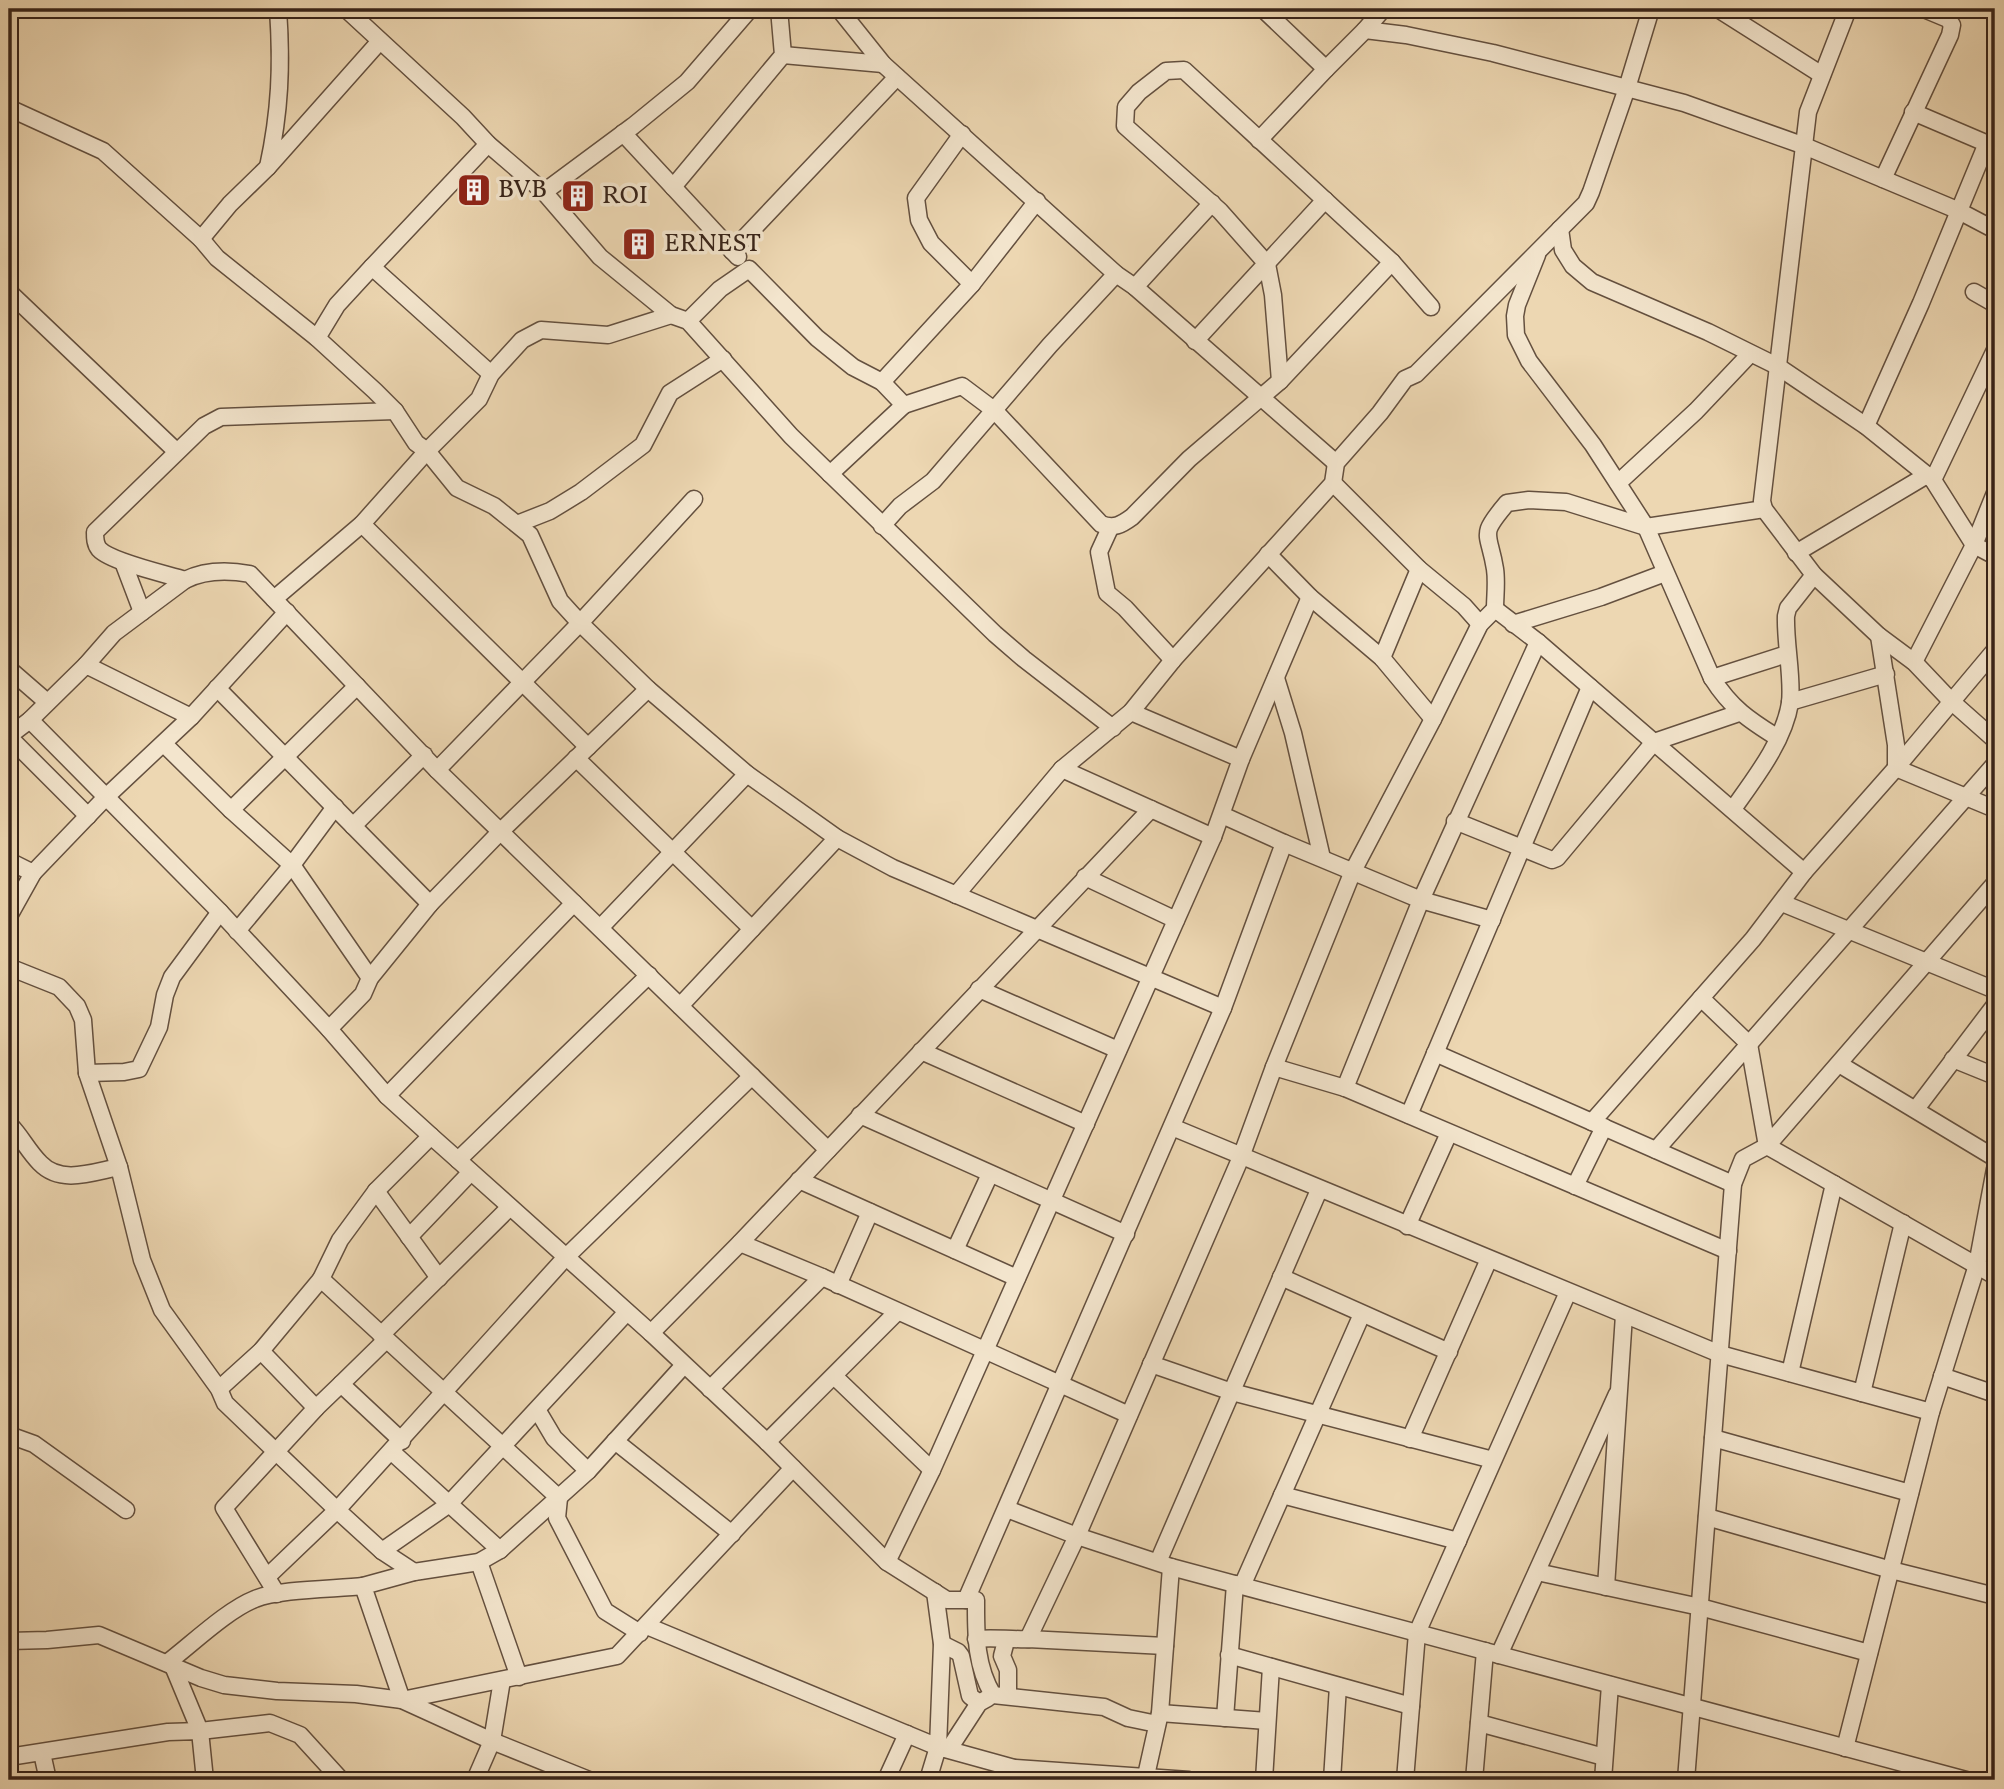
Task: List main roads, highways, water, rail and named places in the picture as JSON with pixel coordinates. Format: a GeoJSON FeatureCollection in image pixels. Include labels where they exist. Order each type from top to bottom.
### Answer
{"type":"FeatureCollection","features":[{"type":"Feature","properties":{"kind":"place","name":"BVB"},"geometry":{"type":"Point","coordinates":[474,190]}},
{"type":"Feature","properties":{"kind":"place","name":"ROI"},"geometry":{"type":"Point","coordinates":[578,196]}},
{"type":"Feature","properties":{"kind":"place","name":"ERNEST"},"geometry":{"type":"Point","coordinates":[639,244]}}]}
